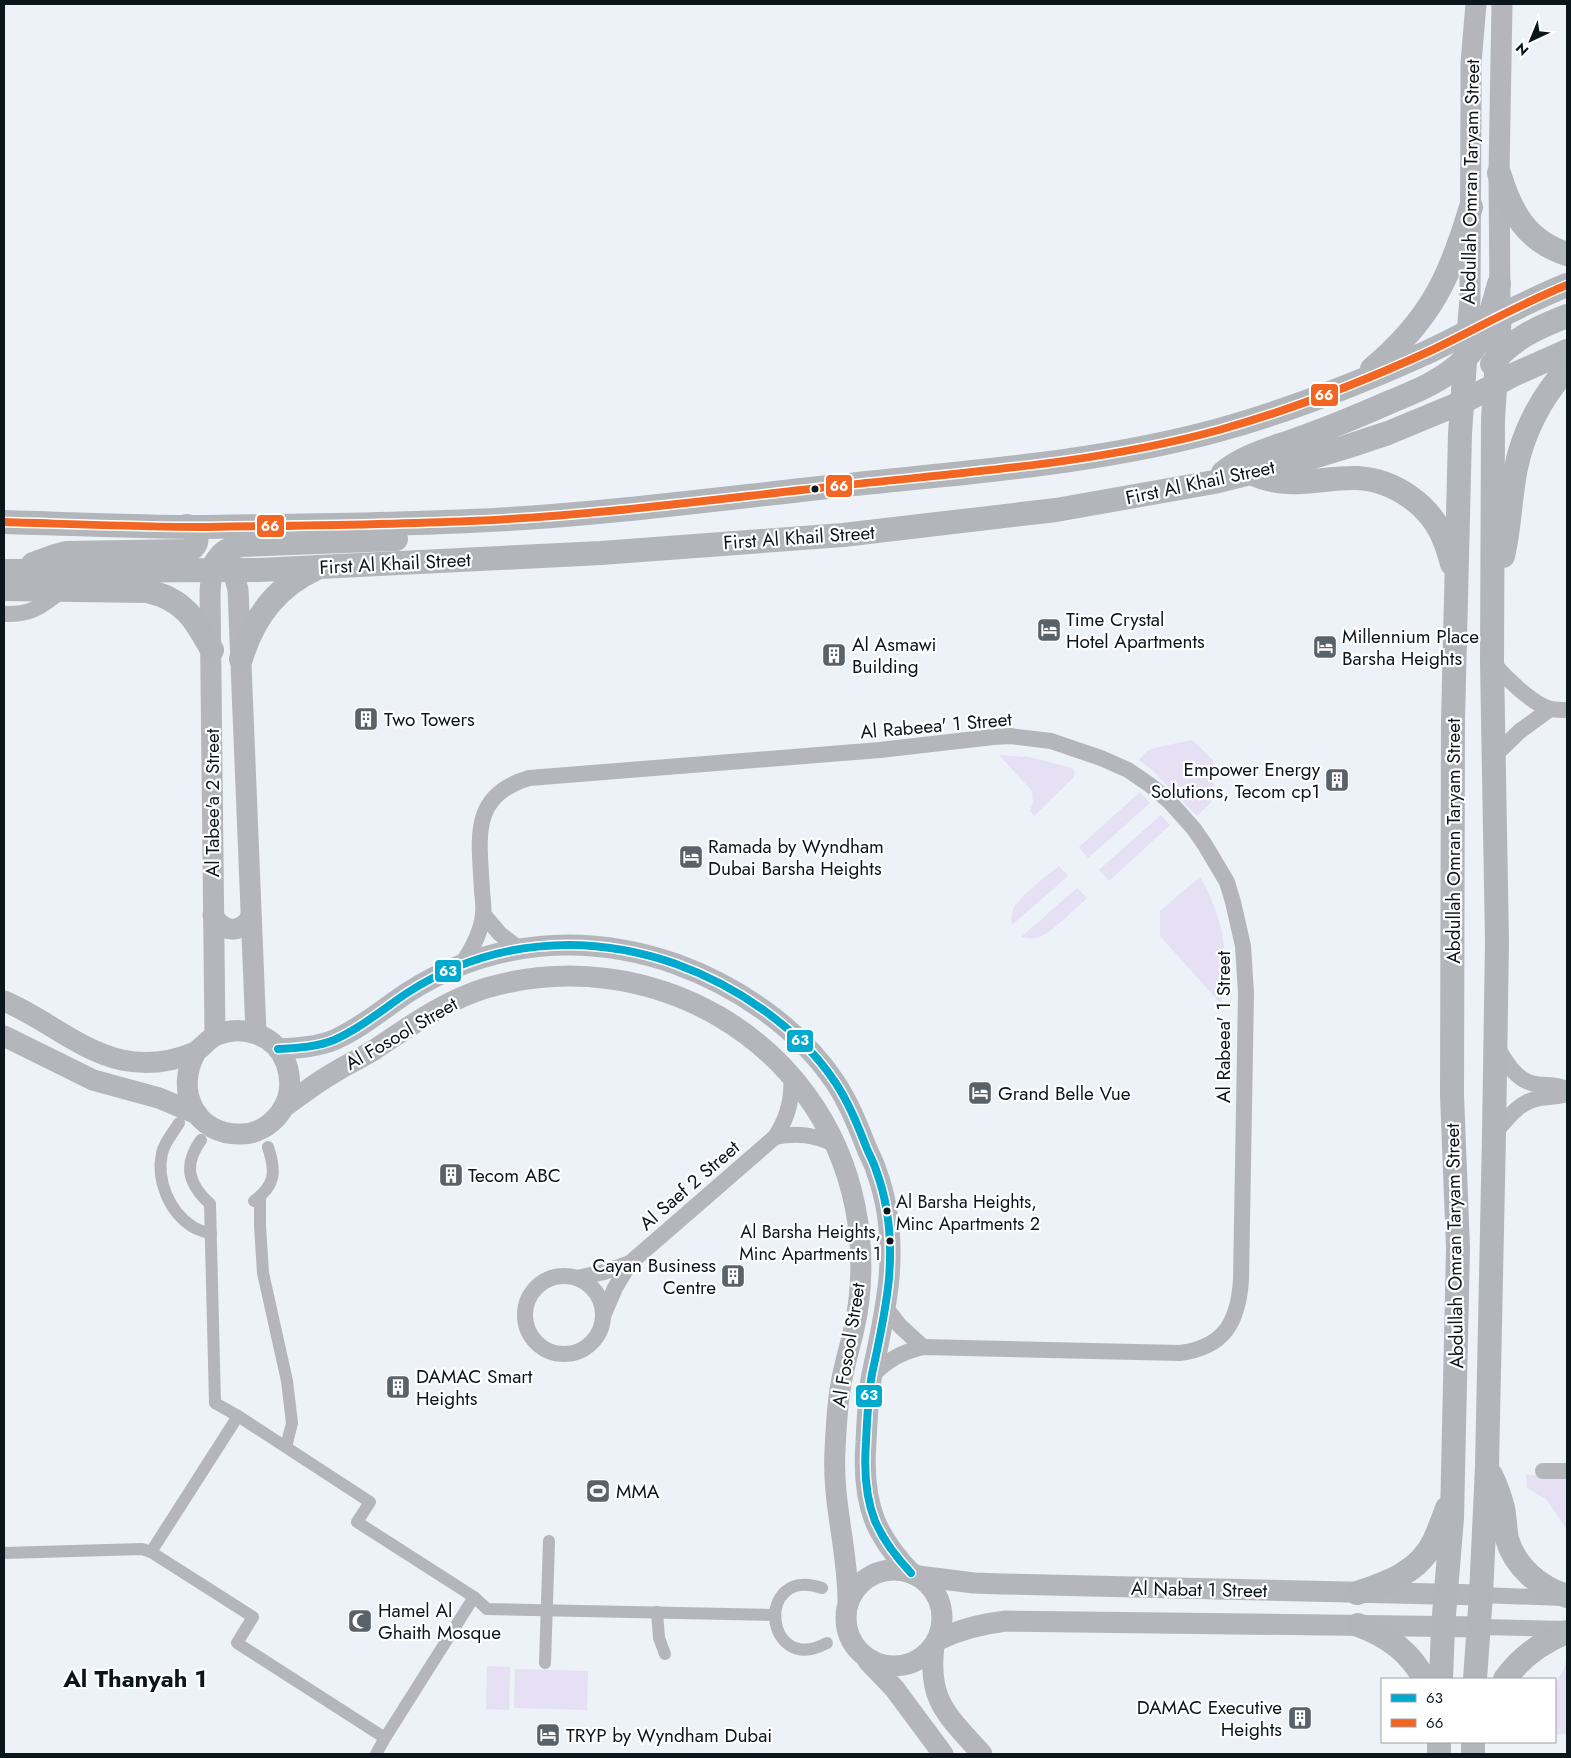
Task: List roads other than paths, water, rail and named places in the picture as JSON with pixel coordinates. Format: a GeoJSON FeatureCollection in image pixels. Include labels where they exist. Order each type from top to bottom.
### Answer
{"type":"FeatureCollection","features":[{"type":"Feature","properties":{"kind":"main road"},"geometry":{"type":"LineString","coordinates":[[1499,173],[1515,214],[1527,229],[1544,244],[1567,254]]}},
{"type":"Feature","properties":{"kind":"main road"},"geometry":{"type":"LineString","coordinates":[[1350,385],[1394,349],[1414,328],[1431,305],[1455,258],[1471,207]]}},
{"type":"Feature","properties":{"kind":"main road"},"geometry":{"type":"LineString","coordinates":[[1214,482],[1229,468],[1244,459],[1338,424],[1431,384],[1449,373],[1466,358],[1494,318],[1499,284]]}},
{"type":"Feature","properties":{"kind":"main road","name":"First Al Khail Street"},"geometry":{"type":"LineString","coordinates":[[4,522],[196,526],[472,521],[600,511],[852,484],[957,475],[1103,454],[1161,444],[1219,430],[1275,413],[1389,369],[1567,284]]}},
{"type":"Feature","properties":{"kind":"main road","name":"Abdullah Omran Taryam Street"},"geometry":{"type":"LineString","coordinates":[[1475,1678],[1487,1467],[1494,1134],[1497,890],[1492,662],[1494,384],[1498,356],[1494,318]]}},
{"type":"Feature","properties":{"kind":"main road"},"geometry":{"type":"LineString","coordinates":[[1467,400],[1482,376],[1498,356],[1516,341],[1557,320]]}},
{"type":"Feature","properties":{"kind":"main road"},"geometry":{"type":"LineString","coordinates":[[1544,360],[1527,359],[1521,347],[1523,342],[1557,320]]}},
{"type":"Feature","properties":{"kind":"main road","name":"Abdullah Omran Taryam Street"},"geometry":{"type":"LineString","coordinates":[[1441,1678],[1443,1627],[1451,1543],[1458,1248],[1452,1095],[1453,721],[1460,434],[1467,400],[1467,333]]}},
{"type":"Feature","properties":{"kind":"main road","name":"First Al Khail Street"},"geometry":{"type":"LineString","coordinates":[[14,571],[223,564],[263,569],[601,553],[843,534],[1056,510],[1214,482],[1346,447],[1388,433],[1467,400],[1494,384],[1567,351]]}},
{"type":"Feature","properties":{"kind":"main road"},"geometry":{"type":"LineString","coordinates":[[1493,584],[1506,541],[1516,468],[1523,442],[1534,416],[1548,393],[1567,370]]}},
{"type":"Feature","properties":{"kind":"main road"},"geometry":{"type":"LineString","coordinates":[[1251,473],[1274,482],[1286,483],[1357,478],[1378,481],[1398,489],[1417,502],[1433,520],[1445,540],[1456,578]]}},
{"type":"Feature","properties":{"kind":"main road"},"geometry":{"type":"LineString","coordinates":[[196,526],[223,564],[232,547],[242,545],[412,538],[443,532],[472,521]]}},
{"type":"Feature","properties":{"kind":"main road"},"geometry":{"type":"LineString","coordinates":[[14,571],[44,559],[66,553],[188,551],[196,544],[196,526]]}},
{"type":"Feature","properties":{"kind":"main road"},"geometry":{"type":"LineString","coordinates":[[263,569],[252,563],[250,555],[256,548],[271,544]]}},
{"type":"Feature","properties":{"kind":"main road"},"geometry":{"type":"LineString","coordinates":[[241,659],[252,628],[270,602],[293,581],[321,567]]}},
{"type":"Feature","properties":{"kind":"main road"},"geometry":{"type":"LineString","coordinates":[[4,589],[147,591],[160,594],[184,608],[200,627],[212,650]]}},
{"type":"Feature","properties":{"kind":"main road"},"geometry":{"type":"LineString","coordinates":[[1487,1467],[1499,1494],[1507,1538],[1520,1566],[1533,1578],[1567,1597]]}},
{"type":"Feature","properties":{"kind":"main road"},"geometry":{"type":"LineString","coordinates":[[1357,1593],[1399,1577],[1424,1556],[1433,1542],[1453,1492]]}},
{"type":"Feature","properties":{"kind":"main road"},"geometry":{"type":"LineString","coordinates":[[1358,1625],[1375,1631],[1391,1640],[1406,1653],[1423,1678]]}},
{"type":"Feature","properties":{"kind":"main road"},"geometry":{"type":"LineString","coordinates":[[1506,1678],[1521,1660],[1531,1652],[1567,1630]]}},
{"type":"Feature","properties":{"kind":"street","name":"Abdullah Omran Taryam Street"},"geometry":{"type":"LineString","coordinates":[[1467,333],[1470,299],[1471,90],[1476,4]]}},
{"type":"Feature","properties":{"kind":"street","name":"Abdullah Omran Taryam Street"},"geometry":{"type":"LineString","coordinates":[[1499,284],[1502,4]]}},
{"type":"Feature","properties":{"kind":"street","name":"Al Tabee'a 2 Street"},"geometry":{"type":"LineString","coordinates":[[215,1036],[210,591],[223,564]]}},
{"type":"Feature","properties":{"kind":"street","name":"Al Tabee'a 2 Street"},"geometry":{"type":"LineString","coordinates":[[223,564],[238,590],[256,1033]]}},
{"type":"Feature","properties":{"kind":"street"},"geometry":{"type":"LineString","coordinates":[[4,614],[19,614],[39,608],[62,590]]}},
{"type":"Feature","properties":{"kind":"street"},"geometry":{"type":"LineString","coordinates":[[1492,662],[1519,688],[1550,709],[1567,710]]}},
{"type":"Feature","properties":{"kind":"street"},"geometry":{"type":"LineString","coordinates":[[1494,757],[1520,731],[1550,709]]}},
{"type":"Feature","properties":{"kind":"street","name":"Al Rabeea' 1 Street"},"geometry":{"type":"LineString","coordinates":[[462,964],[476,940],[484,914],[480,837],[484,815],[489,805],[501,791],[530,778],[894,749],[1010,736],[1050,740],[1107,760],[1128,770],[1170,802],[1194,829],[1227,882],[1239,923],[1243,946],[1246,993],[1241,1280],[1237,1308],[1232,1322],[1224,1334],[1211,1344],[1196,1351],[1180,1353],[923,1347],[891,1358],[872,1376]]}},
{"type":"Feature","properties":{"kind":"street"},"geometry":{"type":"LineString","coordinates":[[484,914],[500,934],[521,950]]}},
{"type":"Feature","properties":{"kind":"street"},"geometry":{"type":"LineString","coordinates":[[213,915],[221,926],[235,930],[248,923],[251,917]]}},
{"type":"Feature","properties":{"kind":"street","name":"Al Fosool Street"},"geometry":{"type":"LineString","coordinates":[[278,1049],[298,1048],[333,1040],[356,1028],[415,988],[462,964],[490,956],[551,945],[594,946],[636,953],[676,965],[715,981],[752,1003],[786,1029],[812,1054],[835,1082],[853,1113],[882,1186],[888,1216],[890,1246],[885,1307],[880,1342],[872,1376],[865,1477],[874,1520],[896,1557],[914,1575]]}},
{"type":"Feature","properties":{"kind":"street","name":"Al Fosool Street"},"geometry":{"type":"LineString","coordinates":[[284,1108],[308,1089],[333,1073],[373,1050],[420,1018],[451,1002],[483,989],[517,980],[552,976],[591,976],[621,980],[669,993],[706,1008],[740,1029],[771,1054],[791,1074],[824,1120],[836,1145],[850,1184],[855,1206],[860,1253],[858,1302],[841,1381],[834,1454],[836,1500],[847,1568],[848,1601]]}},
{"type":"Feature","properties":{"kind":"street"},"geometry":{"type":"LineString","coordinates":[[5,1001],[84,1046],[122,1060],[160,1062],[196,1052]]}},
{"type":"Feature","properties":{"kind":"street"},"geometry":{"type":"LineString","coordinates":[[4,1036],[93,1080],[159,1098],[188,1119],[207,1124],[231,1134],[243,1134],[268,1126],[284,1108],[289,1096],[289,1071],[285,1059],[272,1042],[256,1033],[242,1030],[228,1031],[205,1042],[190,1062],[186,1083],[191,1105],[188,1119],[167,1140],[162,1152],[160,1167],[166,1195],[173,1207],[192,1226],[211,1234]]}},
{"type":"Feature","properties":{"kind":"street"},"geometry":{"type":"LineString","coordinates":[[1495,1044],[1511,1069],[1526,1081],[1558,1086],[1567,1092]]}},
{"type":"Feature","properties":{"kind":"street","name":"Al Saef 2 Street"},"geometry":{"type":"LineString","coordinates":[[603,1316],[615,1288],[630,1263],[775,1137],[789,1108],[792,1096],[791,1074]]}},
{"type":"Feature","properties":{"kind":"street"},"geometry":{"type":"LineString","coordinates":[[1494,1134],[1512,1114],[1527,1102],[1540,1098],[1556,1097],[1567,1092]]}},
{"type":"Feature","properties":{"kind":"street"},"geometry":{"type":"LineString","coordinates":[[775,1137],[796,1134],[809,1135],[836,1145]]}},
{"type":"Feature","properties":{"kind":"street"},"geometry":{"type":"LineString","coordinates":[[201,1140],[191,1158],[190,1169],[195,1189],[210,1204],[215,1403],[370,1502],[357,1522],[474,1597],[487,1609],[774,1615]]}},
{"type":"Feature","properties":{"kind":"street"},"geometry":{"type":"LineString","coordinates":[[268,1147],[273,1162],[274,1174],[269,1187],[256,1200],[263,1272],[287,1381],[292,1423],[286,1447]]}},
{"type":"Feature","properties":{"kind":"street","name":"Al Saef 2 Street"},"geometry":{"type":"LineString","coordinates":[[577,1278],[604,1272],[630,1263]]}},
{"type":"Feature","properties":{"kind":"street"},"geometry":{"type":"LineString","coordinates":[[568,1276],[577,1278],[588,1284],[596,1293],[601,1304],[603,1316],[601,1327],[596,1337],[588,1346],[578,1351],[559,1354],[549,1351],[531,1337],[525,1320],[524,1310],[531,1293],[537,1286],[554,1277],[568,1276]]}},
{"type":"Feature","properties":{"kind":"street"},"geometry":{"type":"LineString","coordinates":[[885,1307],[900,1326],[923,1347]]}},
{"type":"Feature","properties":{"kind":"street"},"geometry":{"type":"LineString","coordinates":[[151,1552],[238,1416]]}},
{"type":"Feature","properties":{"kind":"street"},"geometry":{"type":"LineString","coordinates":[[1544,1471],[1567,1471]]}},
{"type":"Feature","properties":{"kind":"street"},"geometry":{"type":"LineString","coordinates":[[545,1663],[549,1541]]}},
{"type":"Feature","properties":{"kind":"street"},"geometry":{"type":"LineString","coordinates":[[4,1553],[142,1549],[151,1552],[253,1617],[237,1643],[385,1738]]}},
{"type":"Feature","properties":{"kind":"street"},"geometry":{"type":"LineString","coordinates":[[944,1754],[894,1688],[852,1643],[847,1630],[846,1615],[848,1601],[858,1586],[874,1574],[886,1570],[898,1570],[914,1575],[930,1585],[938,1598],[942,1611],[942,1626],[936,1643],[932,1665],[933,1684],[939,1702],[950,1718],[982,1754]]}},
{"type":"Feature","properties":{"kind":"street","name":"Al Nabat 1 Street"},"geometry":{"type":"LineString","coordinates":[[914,1575],[965,1582],[1002,1584],[1481,1595]]}},
{"type":"Feature","properties":{"kind":"street"},"geometry":{"type":"LineString","coordinates":[[822,1588],[812,1584],[790,1588],[776,1605],[774,1615],[775,1626],[780,1636],[792,1646],[807,1650],[826,1644]]}},
{"type":"Feature","properties":{"kind":"street"},"geometry":{"type":"LineString","coordinates":[[1481,1595],[1567,1597]]}},
{"type":"Feature","properties":{"kind":"street"},"geometry":{"type":"LineString","coordinates":[[376,1754],[474,1597]]}},
{"type":"Feature","properties":{"kind":"street"},"geometry":{"type":"LineString","coordinates":[[657,1612],[659,1638],[666,1654]]}},
{"type":"Feature","properties":{"kind":"street","name":"Al Nabat 1 Street"},"geometry":{"type":"LineString","coordinates":[[936,1643],[959,1630],[982,1624],[1006,1621],[1479,1627]]}},
{"type":"Feature","properties":{"kind":"street"},"geometry":{"type":"LineString","coordinates":[[1479,1627],[1567,1630]]}},
{"type":"Feature","properties":{"kind":"street"},"geometry":{"type":"LineString","coordinates":[[861,1654],[882,1665],[893,1667],[905,1666],[916,1662],[926,1655],[936,1643]]}},
{"type":"Feature","properties":{"kind":"place","name":"Time Crystal Hotel Apartments"},"geometry":{"type":"Point","coordinates":[1049,630]}},
{"type":"Feature","properties":{"kind":"place","name":"Millennium Place Barsha Heights"},"geometry":{"type":"Point","coordinates":[1325,647]}},
{"type":"Feature","properties":{"kind":"place","name":"Al Asmawi Building"},"geometry":{"type":"Point","coordinates":[834,655]}},
{"type":"Feature","properties":{"kind":"place","name":"Two Towers"},"geometry":{"type":"Point","coordinates":[366,719]}},
{"type":"Feature","properties":{"kind":"place","name":"Empower Energy Solutions, Tecom cp1"},"geometry":{"type":"Point","coordinates":[1337,780]}},
{"type":"Feature","properties":{"kind":"place","name":"Ramada by Wyndham Dubai Barsha Heights"},"geometry":{"type":"Point","coordinates":[691,857]}},
{"type":"Feature","properties":{"kind":"place","name":"Grand Belle Vue"},"geometry":{"type":"Point","coordinates":[980,1093]}},
{"type":"Feature","properties":{"kind":"place","name":"Tecom ABC"},"geometry":{"type":"Point","coordinates":[451,1175]}},
{"type":"Feature","properties":{"kind":"place","name":"Al Barsha Heights, Minc Apartments 2"},"geometry":{"type":"Point","coordinates":[887,1211]}},
{"type":"Feature","properties":{"kind":"place","name":"Al Barsha Heights, Minc Apartments 1"},"geometry":{"type":"Point","coordinates":[890,1241]}},
{"type":"Feature","properties":{"kind":"place","name":"Cayan Business Centre"},"geometry":{"type":"Point","coordinates":[733,1276]}},
{"type":"Feature","properties":{"kind":"place","name":"DAMAC Smart Heights"},"geometry":{"type":"Point","coordinates":[398,1387]}},
{"type":"Feature","properties":{"kind":"place","name":"MMA"},"geometry":{"type":"Point","coordinates":[598,1491]}},
{"type":"Feature","properties":{"kind":"place","name":"Hamel Al Ghaith Mosque"},"geometry":{"type":"Point","coordinates":[360,1621]}},
{"type":"Feature","properties":{"kind":"place","name":"DAMAC Executive Heights"},"geometry":{"type":"Point","coordinates":[1300,1718]}},
{"type":"Feature","properties":{"kind":"place","name":"TRYP by Wyndham Dubai"},"geometry":{"type":"Point","coordinates":[548,1735]}},
{"type":"Feature","properties":{"kind":"district","name":"Al Thanyah 1"},"geometry":{"type":"Point","coordinates":[135,1679]}}]}
